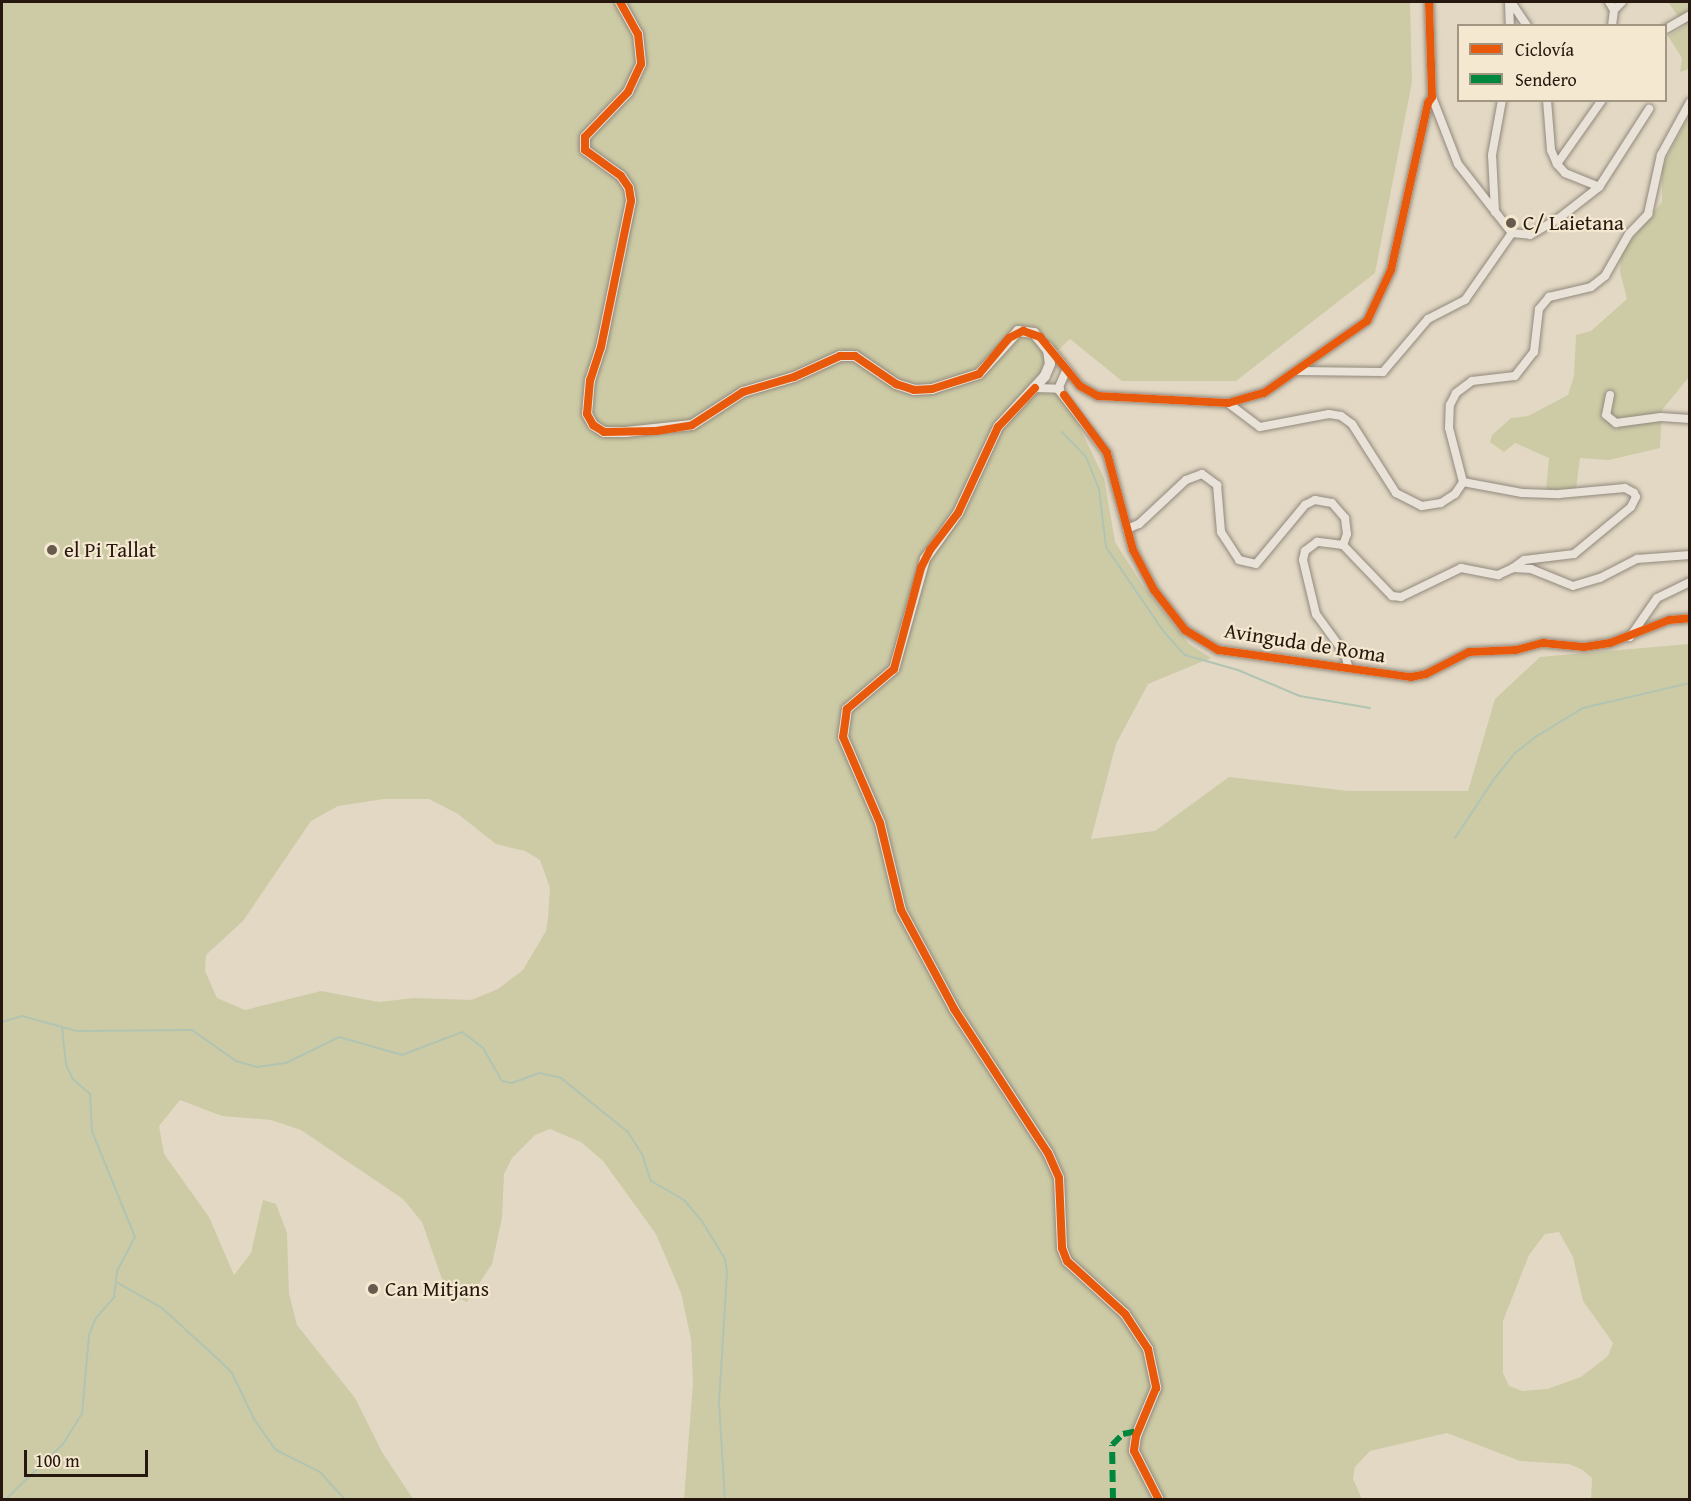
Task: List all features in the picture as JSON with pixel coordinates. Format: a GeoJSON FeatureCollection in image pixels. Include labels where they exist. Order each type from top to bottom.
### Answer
{"type":"FeatureCollection","features":[{"type":"Feature","properties":{"kind":"street"},"geometry":{"type":"LineString","coordinates":[[620,2],[638,34],[641,64],[628,92],[585,137],[585,150],[621,176],[629,188],[631,201],[601,347],[590,380],[587,414],[593,425],[604,432],[692,425],[743,392],[794,377],[840,356],[855,356],[896,384],[914,390],[932,389],[979,374],[1018,331],[1028,330],[1045,342],[1065,370],[1085,391],[1098,396],[1228,403],[1257,396],[1295,372],[1372,315],[1391,270],[1428,103],[1432,97]]}},
{"type":"Feature","properties":{"kind":"street"},"geometry":{"type":"LineString","coordinates":[[1429,2],[1432,97],[1458,164],[1512,232],[1530,235],[1558,219],[1599,187],[1649,109]]}},
{"type":"Feature","properties":{"kind":"street"},"geometry":{"type":"LineString","coordinates":[[1510,2],[1510,24]]}},
{"type":"Feature","properties":{"kind":"street"},"geometry":{"type":"LineString","coordinates":[[1510,2],[1526,24]]}},
{"type":"Feature","properties":{"kind":"street"},"geometry":{"type":"LineString","coordinates":[[1609,2],[1614,10]]}},
{"type":"Feature","properties":{"kind":"street"},"geometry":{"type":"LineString","coordinates":[[1612,24],[1614,10],[1622,2]]}},
{"type":"Feature","properties":{"kind":"street"},"geometry":{"type":"LineString","coordinates":[[1667,28],[1689,15]]}},
{"type":"Feature","properties":{"kind":"street"},"geometry":{"type":"LineString","coordinates":[[1495,212],[1492,155],[1502,102]]}},
{"type":"Feature","properties":{"kind":"street"},"geometry":{"type":"LineString","coordinates":[[1547,102],[1551,150],[1557,164],[1565,172],[1599,187]]}},
{"type":"Feature","properties":{"kind":"street"},"geometry":{"type":"LineString","coordinates":[[1557,164],[1601,102]]}},
{"type":"Feature","properties":{"kind":"street"},"geometry":{"type":"LineString","coordinates":[[1228,403],[1260,427],[1329,414],[1341,416],[1352,424],[1396,493],[1422,506],[1441,503],[1455,494],[1463,482],[1449,428],[1450,405],[1456,393],[1472,381],[1515,376],[1534,352],[1539,309],[1549,297],[1591,287],[1605,276],[1629,234],[1648,214],[1661,155],[1689,102]]}},
{"type":"Feature","properties":{"kind":"street"},"geometry":{"type":"LineString","coordinates":[[1295,372],[1383,372],[1428,319],[1465,300],[1512,232]]}},
{"type":"Feature","properties":{"kind":"street"},"geometry":{"type":"LineString","coordinates":[[1045,342],[1050,358],[1048,371]]}},
{"type":"Feature","properties":{"kind":"street"},"geometry":{"type":"LineString","coordinates":[[1065,370],[1055,366],[1048,371],[998,427],[958,513],[930,550],[921,568],[894,669],[847,709],[843,737],[880,823],[901,910],[954,1009],[1048,1153],[1059,1178],[1062,1248],[1067,1261],[1125,1314],[1148,1349],[1156,1388],[1136,1436],[1134,1451],[1159,1500]]}},
{"type":"Feature","properties":{"kind":"street"},"geometry":{"type":"LineString","coordinates":[[1035,388],[1061,388],[1065,370]]}},
{"type":"Feature","properties":{"kind":"street","name":"Avinguda de Roma"},"geometry":{"type":"LineString","coordinates":[[1048,371],[1107,453],[1133,550],[1154,591],[1185,630],[1218,650],[1348,666],[1411,677],[1426,674],[1469,651],[1516,650],[1543,643],[1584,646],[1630,637],[1669,620],[1689,618]]}},
{"type":"Feature","properties":{"kind":"street"},"geometry":{"type":"LineString","coordinates":[[1610,395],[1606,415],[1616,423],[1661,417],[1689,419]]}},
{"type":"Feature","properties":{"kind":"street"},"geometry":{"type":"LineString","coordinates":[[1127,529],[1138,524],[1186,480],[1202,474],[1217,485],[1221,532],[1239,560],[1256,564],[1264,559],[1305,505],[1315,500],[1332,503],[1345,518],[1347,534],[1343,545]]}},
{"type":"Feature","properties":{"kind":"street"},"geometry":{"type":"LineString","coordinates":[[1348,666],[1345,654],[1316,614],[1304,560],[1305,551],[1317,542],[1343,545],[1392,596],[1401,597],[1452,569],[1498,575],[1524,560],[1574,554],[1631,507],[1636,497],[1634,493],[1625,488],[1559,494],[1522,493],[1463,482]]}},
{"type":"Feature","properties":{"kind":"street"},"geometry":{"type":"LineString","coordinates":[[1513,568],[1531,569],[1573,586],[1600,578],[1637,559],[1689,555]]}},
{"type":"Feature","properties":{"kind":"street"},"geometry":{"type":"LineString","coordinates":[[1630,637],[1649,606],[1689,582]]}},
{"type":"Feature","properties":{"kind":"shaded area"},"geometry":{"type":"Polygon","coordinates":[[[2,2],[1410,2],[1412,82],[1375,273],[1236,381],[1122,381],[1070,339],[1044,363],[1041,373],[1076,420],[1104,478],[1115,542],[1143,586],[1189,644],[1211,658],[1148,684],[1116,744],[1091,839],[1155,831],[1229,777],[1348,791],[1468,791],[1495,699],[1540,657],[1689,644],[1689,1499],[1591,1499],[1592,1478],[1583,1470],[1569,1464],[1520,1461],[1447,1433],[1370,1451],[1355,1467],[1353,1479],[1362,1499],[684,1499],[693,1383],[691,1339],[681,1293],[656,1234],[603,1161],[581,1142],[550,1129],[535,1135],[512,1158],[504,1174],[502,1218],[492,1264],[467,1302],[452,1295],[443,1282],[422,1222],[403,1199],[301,1130],[271,1120],[222,1116],[180,1100],[159,1126],[164,1154],[209,1217],[234,1275],[251,1253],[263,1200],[276,1204],[287,1233],[289,1294],[297,1325],[355,1398],[382,1452],[413,1499],[2,1500],[2,2]],[[384,799],[338,806],[311,821],[243,921],[206,955],[205,971],[217,998],[245,1010],[321,991],[379,1002],[414,998],[471,1000],[498,989],[523,970],[546,931],[550,888],[540,860],[525,851],[496,844],[458,814],[429,799],[384,799]],[[1559,1232],[1545,1234],[1529,1255],[1503,1321],[1503,1373],[1509,1386],[1522,1391],[1547,1389],[1581,1377],[1608,1356],[1613,1343],[1583,1301],[1573,1257],[1559,1232]]]}},
{"type":"Feature","properties":{"kind":"shaded area"},"geometry":{"type":"Polygon","coordinates":[[[1668,2],[1689,2],[1689,69],[1680,72],[1682,58],[1668,36],[1685,26],[1668,2]]]}},
{"type":"Feature","properties":{"kind":"shaded area"},"geometry":{"type":"Polygon","coordinates":[[[1689,115],[1689,377],[1662,410],[1660,448],[1609,460],[1580,458],[1576,489],[1546,490],[1549,458],[1515,443],[1504,452],[1490,442],[1492,435],[1511,418],[1528,416],[1568,395],[1574,376],[1576,335],[1591,331],[1627,299],[1620,272],[1621,253],[1662,202],[1662,167],[1689,115]]]}},
{"type":"Feature","properties":{"kind":"waterway"},"geometry":{"type":"LineString","coordinates":[[1062,432],[1086,457],[1099,489],[1106,547],[1164,632],[1185,655],[1238,670],[1300,696],[1370,708]]}},
{"type":"Feature","properties":{"kind":"waterway"},"geometry":{"type":"LineString","coordinates":[[1455,838],[1494,779],[1515,753],[1537,736],[1583,708],[1690,683]]}},
{"type":"Feature","properties":{"kind":"waterway"},"geometry":{"type":"LineString","coordinates":[[2,1022],[22,1016],[77,1031],[192,1030],[236,1061],[257,1067],[286,1063],[339,1037],[402,1055],[462,1032],[483,1048],[502,1081],[512,1083],[540,1073],[561,1078],[628,1132],[642,1154],[651,1181],[684,1200],[703,1223],[725,1259],[727,1272],[719,1403],[725,1500]]}},
{"type":"Feature","properties":{"kind":"waterway"},"geometry":{"type":"LineString","coordinates":[[5,1500],[63,1444],[82,1414],[89,1335],[96,1318],[114,1297],[117,1271],[135,1237],[92,1131],[90,1094],[73,1079],[66,1065],[62,1027]]}},
{"type":"Feature","properties":{"kind":"waterway"},"geometry":{"type":"LineString","coordinates":[[118,1283],[162,1308],[220,1361],[232,1373],[254,1419],[276,1450],[320,1472],[345,1500]]}},
{"type":"Feature","properties":{"kind":"marked path"},"geometry":{"type":"LineString","coordinates":[[1113,1500],[1112,1445],[1123,1434],[1137,1431]]}},
{"type":"Feature","properties":{"kind":"cycle path"},"geometry":{"type":"LineString","coordinates":[[620,2],[638,34],[641,64],[628,92],[585,137],[585,150],[621,176],[629,188],[631,201],[601,347],[590,380],[587,414],[593,425],[604,432],[656,431],[692,425],[743,392],[794,377],[840,356],[855,356],[896,384],[914,390],[932,389],[979,374],[1009,338],[1023,331],[1040,337],[1080,386],[1098,396],[1228,403],[1264,393],[1367,321],[1391,270],[1428,103],[1432,97],[1429,2]]}},
{"type":"Feature","properties":{"kind":"cycle path"},"geometry":{"type":"LineString","coordinates":[[1035,388],[998,427],[958,513],[930,550],[921,568],[894,669],[847,709],[843,737],[880,823],[901,910],[954,1009],[1048,1153],[1059,1178],[1062,1248],[1067,1261],[1125,1314],[1148,1349],[1156,1388],[1136,1436],[1134,1451],[1159,1500]]}},
{"type":"Feature","properties":{"kind":"cycle path"},"geometry":{"type":"LineString","coordinates":[[1064,395],[1107,453],[1133,550],[1154,590],[1185,630],[1218,650],[1411,677],[1426,674],[1469,652],[1516,650],[1543,643],[1584,647],[1610,643],[1669,620],[1690,618]]}},
{"type":"Feature","properties":{"kind":"place","name":"C/ Laietana"},"geometry":{"type":"Point","coordinates":[1511,223]}},
{"type":"Feature","properties":{"kind":"place","name":"el Pi Tallat"},"geometry":{"type":"Point","coordinates":[52,550]}},
{"type":"Feature","properties":{"kind":"place","name":"Can Mitjans"},"geometry":{"type":"Point","coordinates":[373,1289]}}]}
